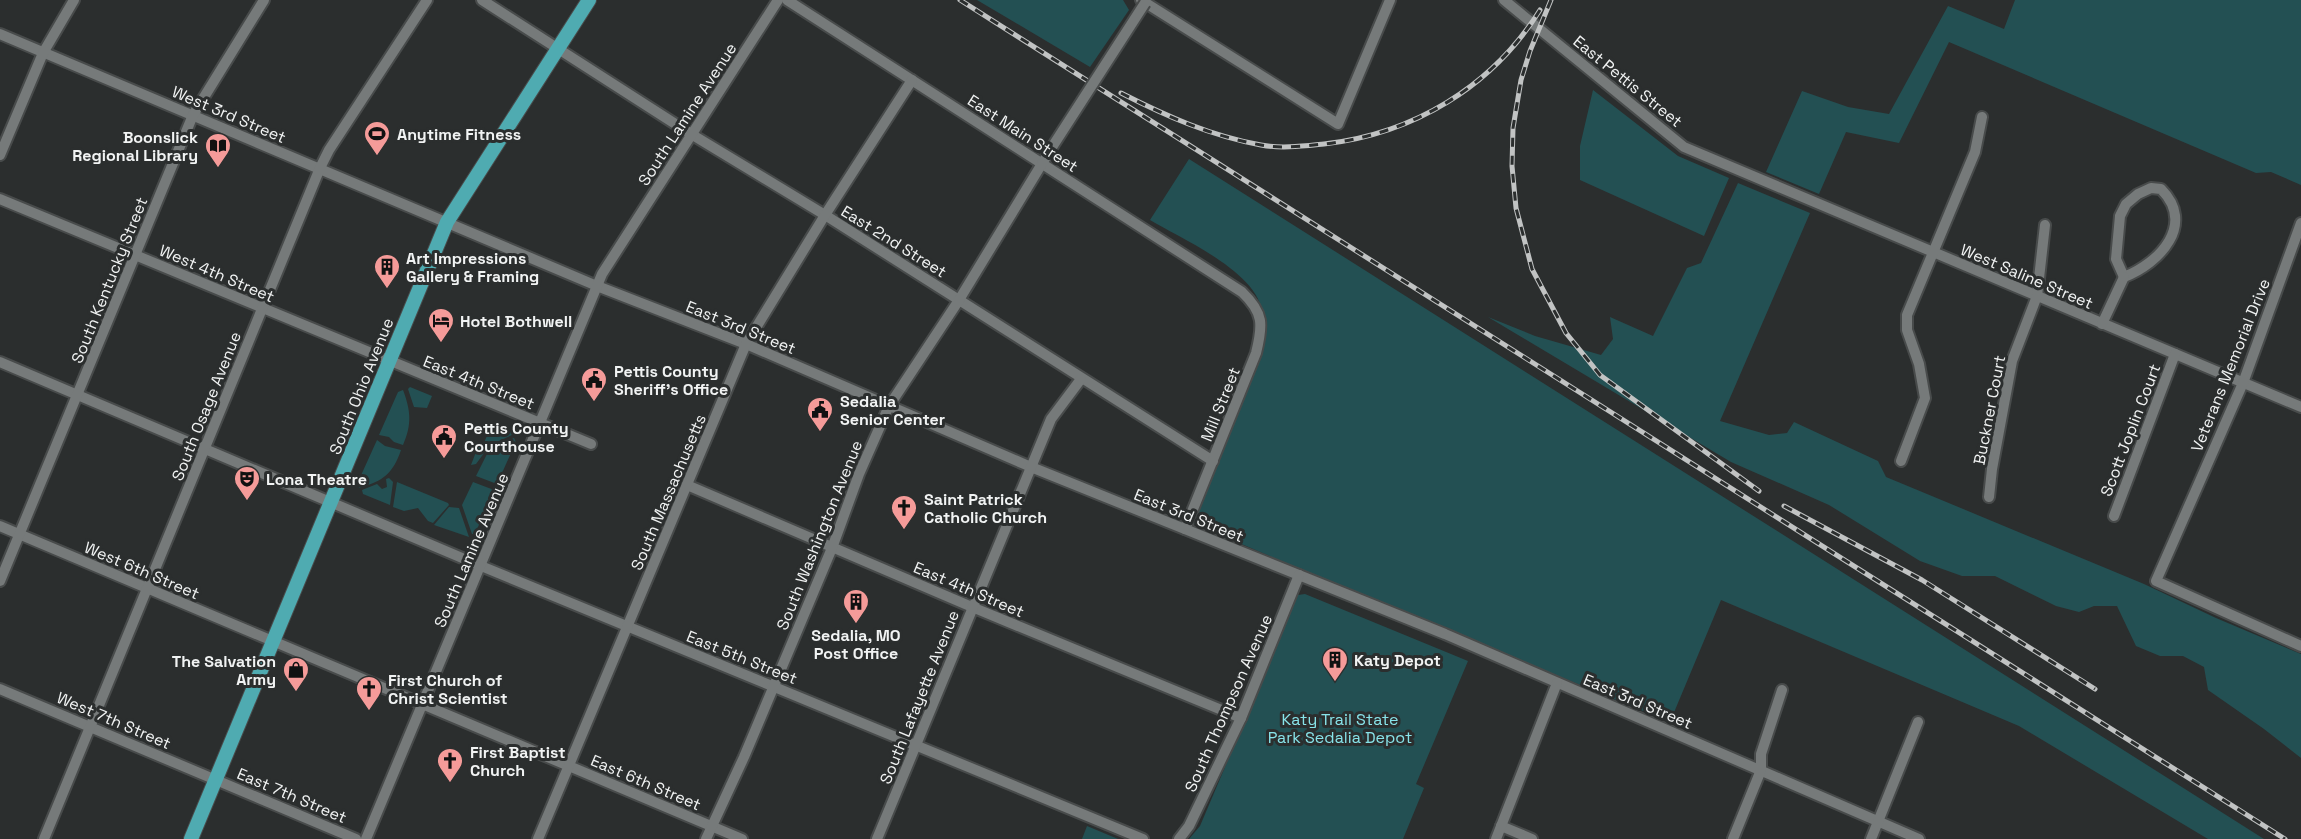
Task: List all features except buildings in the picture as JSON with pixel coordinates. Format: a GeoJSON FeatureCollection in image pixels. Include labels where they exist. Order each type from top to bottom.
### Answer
{"type":"FeatureCollection","features":[{"type":"Feature","properties":{"kind":"main road","name":"South Ohio Avenue"},"geometry":{"type":"LineString","coordinates":[[191,839],[447,222],[590,0]]}},
{"type":"Feature","properties":{"kind":"street"},"geometry":{"type":"LineString","coordinates":[[0,155],[44,53],[74,0]]}},
{"type":"Feature","properties":{"kind":"street","name":"South Kentucky Street"},"geometry":{"type":"LineString","coordinates":[[0,581],[194,115],[264,0]]}},
{"type":"Feature","properties":{"kind":"street","name":"South Osage Avenue"},"geometry":{"type":"LineString","coordinates":[[44,839],[320,168],[329,150],[427,0]]}},
{"type":"Feature","properties":{"kind":"street","name":"East 2nd Street"},"geometry":{"type":"LineString","coordinates":[[482,0],[691,134],[825,215],[1213,461]]}},
{"type":"Feature","properties":{"kind":"street","name":"South Lamine Avenue"},"geometry":{"type":"LineString","coordinates":[[366,839],[602,274],[778,0]]}},
{"type":"Feature","properties":{"kind":"street","name":"East Main Street"},"geometry":{"type":"LineString","coordinates":[[787,0],[912,80],[1045,159],[1242,291]]}},
{"type":"Feature","properties":{"kind":"street"},"geometry":{"type":"LineString","coordinates":[[1144,1],[1338,124],[1390,0]]}},
{"type":"Feature","properties":{"kind":"street","name":"East Pettis Street"},"geometry":{"type":"LineString","coordinates":[[1504,0],[1684,147],[1740,172]]}},
{"type":"Feature","properties":{"kind":"street","name":"South Washington Avenue"},"geometry":{"type":"LineString","coordinates":[[706,839],[744,757],[889,406],[959,300],[1144,1]]}},
{"type":"Feature","properties":{"kind":"street","name":"West 3rd Street"},"geometry":{"type":"LineString","coordinates":[[0,34],[447,222]]}},
{"type":"Feature","properties":{"kind":"street","name":"South Massachusetts"},"geometry":{"type":"LineString","coordinates":[[538,839],[746,344],[912,80]]}},
{"type":"Feature","properties":{"kind":"street"},"geometry":{"type":"LineString","coordinates":[[1901,461],[1925,398],[1919,364],[1907,330],[1907,315],[1974,152],[1982,117]]}},
{"type":"Feature","properties":{"kind":"street","name":"West Saline Street"},"geometry":{"type":"LineString","coordinates":[[1740,172],[2301,407]]}},
{"type":"Feature","properties":{"kind":"street"},"geometry":{"type":"LineString","coordinates":[[2103,324],[2124,277],[2139,271],[2156,258],[2172,235],[2175,224],[2174,205],[2161,189],[2151,188],[2138,194],[2126,204],[2120,216],[2116,259],[2124,277]]}},
{"type":"Feature","properties":{"kind":"street","name":"West 4th Street"},"geometry":{"type":"LineString","coordinates":[[0,200],[389,360]]}},
{"type":"Feature","properties":{"kind":"street","name":"East 3rd Street"},"geometry":{"type":"LineString","coordinates":[[447,222],[597,286],[746,344],[1031,467],[1299,575],[1557,683],[1919,839]]}},
{"type":"Feature","properties":{"kind":"street","name":"Veterans Memorial Drive"},"geometry":{"type":"LineString","coordinates":[[2300,643],[2156,581],[2243,383],[2301,223]]}},
{"type":"Feature","properties":{"kind":"street","name":"Buckner Court"},"geometry":{"type":"LineString","coordinates":[[1989,497],[1995,449],[2012,361],[2037,296],[2044,225]]}},
{"type":"Feature","properties":{"kind":"street","name":"Mill Street"},"geometry":{"type":"LineString","coordinates":[[1185,529],[1256,353],[1262,330],[1260,315],[1252,301],[1242,291]]}},
{"type":"Feature","properties":{"kind":"street","name":"Scott Joplin Court"},"geometry":{"type":"LineString","coordinates":[[2114,516],[2175,354]]}},
{"type":"Feature","properties":{"kind":"street","name":"East 4th Street"},"geometry":{"type":"LineString","coordinates":[[389,360],[591,444]]}},
{"type":"Feature","properties":{"kind":"street","name":"East 5th Street"},"geometry":{"type":"LineString","coordinates":[[0,362],[481,566],[1143,839]]}},
{"type":"Feature","properties":{"kind":"street","name":"South Lafayette Avenue"},"geometry":{"type":"LineString","coordinates":[[877,839],[1051,419],[1081,379]]}},
{"type":"Feature","properties":{"kind":"street","name":"East 4th Street"},"geometry":{"type":"LineString","coordinates":[[687,485],[1240,718]]}},
{"type":"Feature","properties":{"kind":"street","name":"West 6th Street"},"geometry":{"type":"LineString","coordinates":[[0,526],[273,642]]}},
{"type":"Feature","properties":{"kind":"street","name":"South Thompson Avenue"},"geometry":{"type":"LineString","coordinates":[[1179,839],[1194,816],[1240,718],[1299,575]]}},
{"type":"Feature","properties":{"kind":"street","name":"East 6th Street"},"geometry":{"type":"LineString","coordinates":[[273,642],[742,839]]}},
{"type":"Feature","properties":{"kind":"street"},"geometry":{"type":"LineString","coordinates":[[1496,839],[1557,683]]}},
{"type":"Feature","properties":{"kind":"street","name":"West 7th Street"},"geometry":{"type":"LineString","coordinates":[[0,689],[216,780]]}},
{"type":"Feature","properties":{"kind":"street"},"geometry":{"type":"LineString","coordinates":[[1733,839],[1761,770],[1761,754],[1782,690]]}},
{"type":"Feature","properties":{"kind":"street"},"geometry":{"type":"LineString","coordinates":[[1871,839],[1918,722]]}},
{"type":"Feature","properties":{"kind":"street","name":"East 7th Street"},"geometry":{"type":"LineString","coordinates":[[216,780],[356,839]]}},
{"type":"Feature","properties":{"kind":"street"},"geometry":{"type":"LineString","coordinates":[[1501,826],[1532,839]]}},
{"type":"Feature","properties":{"kind":"green space"},"geometry":{"type":"Polygon","coordinates":[[[977,0],[1123,0],[1129,10],[1090,67],[977,0]]]}},
{"type":"Feature","properties":{"kind":"green space"},"geometry":{"type":"Polygon","coordinates":[[[2015,0],[2301,0],[2301,185],[2271,172],[2256,173],[1949,42],[1899,143],[1846,132],[1819,194],[1766,172],[1802,91],[1848,107],[1889,114],[1948,6],[2004,29],[2015,0]]]}},
{"type":"Feature","properties":{"kind":"green space"},"geometry":{"type":"Polygon","coordinates":[[[1593,90],[1678,156],[1729,178],[1704,236],[1580,180],[1580,146],[1593,90]]]}},
{"type":"Feature","properties":{"kind":"green space"},"geometry":{"type":"Polygon","coordinates":[[[1189,159],[2264,839],[2208,839],[2019,726],[1721,600],[1670,722],[1192,523],[1258,338],[1262,315],[1259,300],[1235,272],[1218,259],[1150,220],[1189,159]]]}},
{"type":"Feature","properties":{"kind":"green space"},"geometry":{"type":"Polygon","coordinates":[[[1738,183],[1810,213],[1720,421],[1769,435],[1787,433],[1794,422],[1878,461],[1886,477],[2144,584],[2301,654],[2301,758],[2208,690],[2204,667],[2183,656],[2160,656],[2136,646],[2117,606],[2094,606],[2079,612],[2056,606],[1995,576],[1962,576],[1920,561],[1829,505],[1731,462],[1488,317],[1535,336],[1601,355],[1613,339],[1610,317],[1653,336],[1687,268],[1701,263],[1738,183]]]}},
{"type":"Feature","properties":{"kind":"green space"},"geometry":{"type":"Polygon","coordinates":[[[410,387],[432,396],[427,408],[414,407],[408,389],[410,387]]]}},
{"type":"Feature","properties":{"kind":"green space"},"geometry":{"type":"Polygon","coordinates":[[[403,390],[409,418],[408,431],[403,445],[394,442],[389,437],[379,435],[398,392],[403,390]]]}},
{"type":"Feature","properties":{"kind":"green space"},"geometry":{"type":"Polygon","coordinates":[[[493,422],[512,430],[512,435],[490,445],[476,464],[471,465],[479,444],[483,445],[493,422]]]}},
{"type":"Feature","properties":{"kind":"green space"},"geometry":{"type":"Polygon","coordinates":[[[514,438],[516,442],[497,484],[476,476],[488,452],[514,438]]]}},
{"type":"Feature","properties":{"kind":"green space"},"geometry":{"type":"Polygon","coordinates":[[[377,440],[385,446],[401,450],[395,465],[386,475],[359,488],[358,482],[377,440]]]}},
{"type":"Feature","properties":{"kind":"green space"},"geometry":{"type":"Polygon","coordinates":[[[389,478],[393,482],[390,505],[363,494],[362,490],[377,484],[382,489],[387,487],[386,479],[389,478]]]}},
{"type":"Feature","properties":{"kind":"green space"},"geometry":{"type":"Polygon","coordinates":[[[397,482],[449,505],[433,523],[428,521],[418,508],[404,511],[393,507],[397,482]]]}},
{"type":"Feature","properties":{"kind":"green space"},"geometry":{"type":"Polygon","coordinates":[[[473,482],[494,490],[475,534],[472,534],[462,505],[473,482]]]}},
{"type":"Feature","properties":{"kind":"green space"},"geometry":{"type":"Polygon","coordinates":[[[449,507],[459,508],[469,537],[434,525],[449,507]]]}},
{"type":"Feature","properties":{"kind":"green space","name":"Katy Trail State Park Sedalia Depot"},"geometry":{"type":"Polygon","coordinates":[[[1305,594],[1468,661],[1416,784],[1424,788],[1403,839],[1189,839],[1200,826],[1298,595],[1305,594]]]}},
{"type":"Feature","properties":{"kind":"green space"},"geometry":{"type":"Polygon","coordinates":[[[1087,826],[1118,839],[1082,839],[1087,826]]]}},
{"type":"Feature","properties":{"kind":"railway"},"geometry":{"type":"LineString","coordinates":[[960,0],[2285,839]]}},
{"type":"Feature","properties":{"kind":"railway"},"geometry":{"type":"LineString","coordinates":[[1551,0],[1521,80],[1513,128],[1512,166],[1516,208],[1532,269],[1566,333],[1600,375],[1759,491]]}},
{"type":"Feature","properties":{"kind":"railway"},"geometry":{"type":"LineString","coordinates":[[1121,93],[1189,124],[1261,145],[1301,146],[1357,139],[1419,118],[1474,84],[1499,62],[1540,10]]}},
{"type":"Feature","properties":{"kind":"railway"},"geometry":{"type":"LineString","coordinates":[[1784,506],[1922,580],[2095,689]]}},
{"type":"Feature","properties":{"kind":"place","name":"Anytime Fitness"},"geometry":{"type":"Point","coordinates":[377,157]}},
{"type":"Feature","properties":{"kind":"place","name":"Boonslick Regional Library"},"geometry":{"type":"Point","coordinates":[218,169]}},
{"type":"Feature","properties":{"kind":"place","name":"Art Impressions Gallery & Framing"},"geometry":{"type":"Point","coordinates":[387,290]}},
{"type":"Feature","properties":{"kind":"place","name":"Hotel Bothwell"},"geometry":{"type":"Point","coordinates":[441,344]}},
{"type":"Feature","properties":{"kind":"place","name":"Pettis County Sheriff's Office"},"geometry":{"type":"Point","coordinates":[594,403]}},
{"type":"Feature","properties":{"kind":"place","name":"Sedalia Senior Center"},"geometry":{"type":"Point","coordinates":[820,433]}},
{"type":"Feature","properties":{"kind":"place","name":"Pettis County Courthouse"},"geometry":{"type":"Point","coordinates":[444,460]}},
{"type":"Feature","properties":{"kind":"place","name":"Lona Theatre"},"geometry":{"type":"Point","coordinates":[247,502]}},
{"type":"Feature","properties":{"kind":"place","name":"Saint Patrick Catholic Church"},"geometry":{"type":"Point","coordinates":[904,531]}},
{"type":"Feature","properties":{"kind":"place","name":"Sedalia, MO Post Office"},"geometry":{"type":"Point","coordinates":[856,625]}},
{"type":"Feature","properties":{"kind":"place","name":"Katy Depot"},"geometry":{"type":"Point","coordinates":[1335,683]}},
{"type":"Feature","properties":{"kind":"place","name":"The Salvation Army"},"geometry":{"type":"Point","coordinates":[296,693]}},
{"type":"Feature","properties":{"kind":"place","name":"First Church of Christ Scientist"},"geometry":{"type":"Point","coordinates":[369,712]}},
{"type":"Feature","properties":{"kind":"place","name":"First Baptist Church"},"geometry":{"type":"Point","coordinates":[450,784]}}]}
